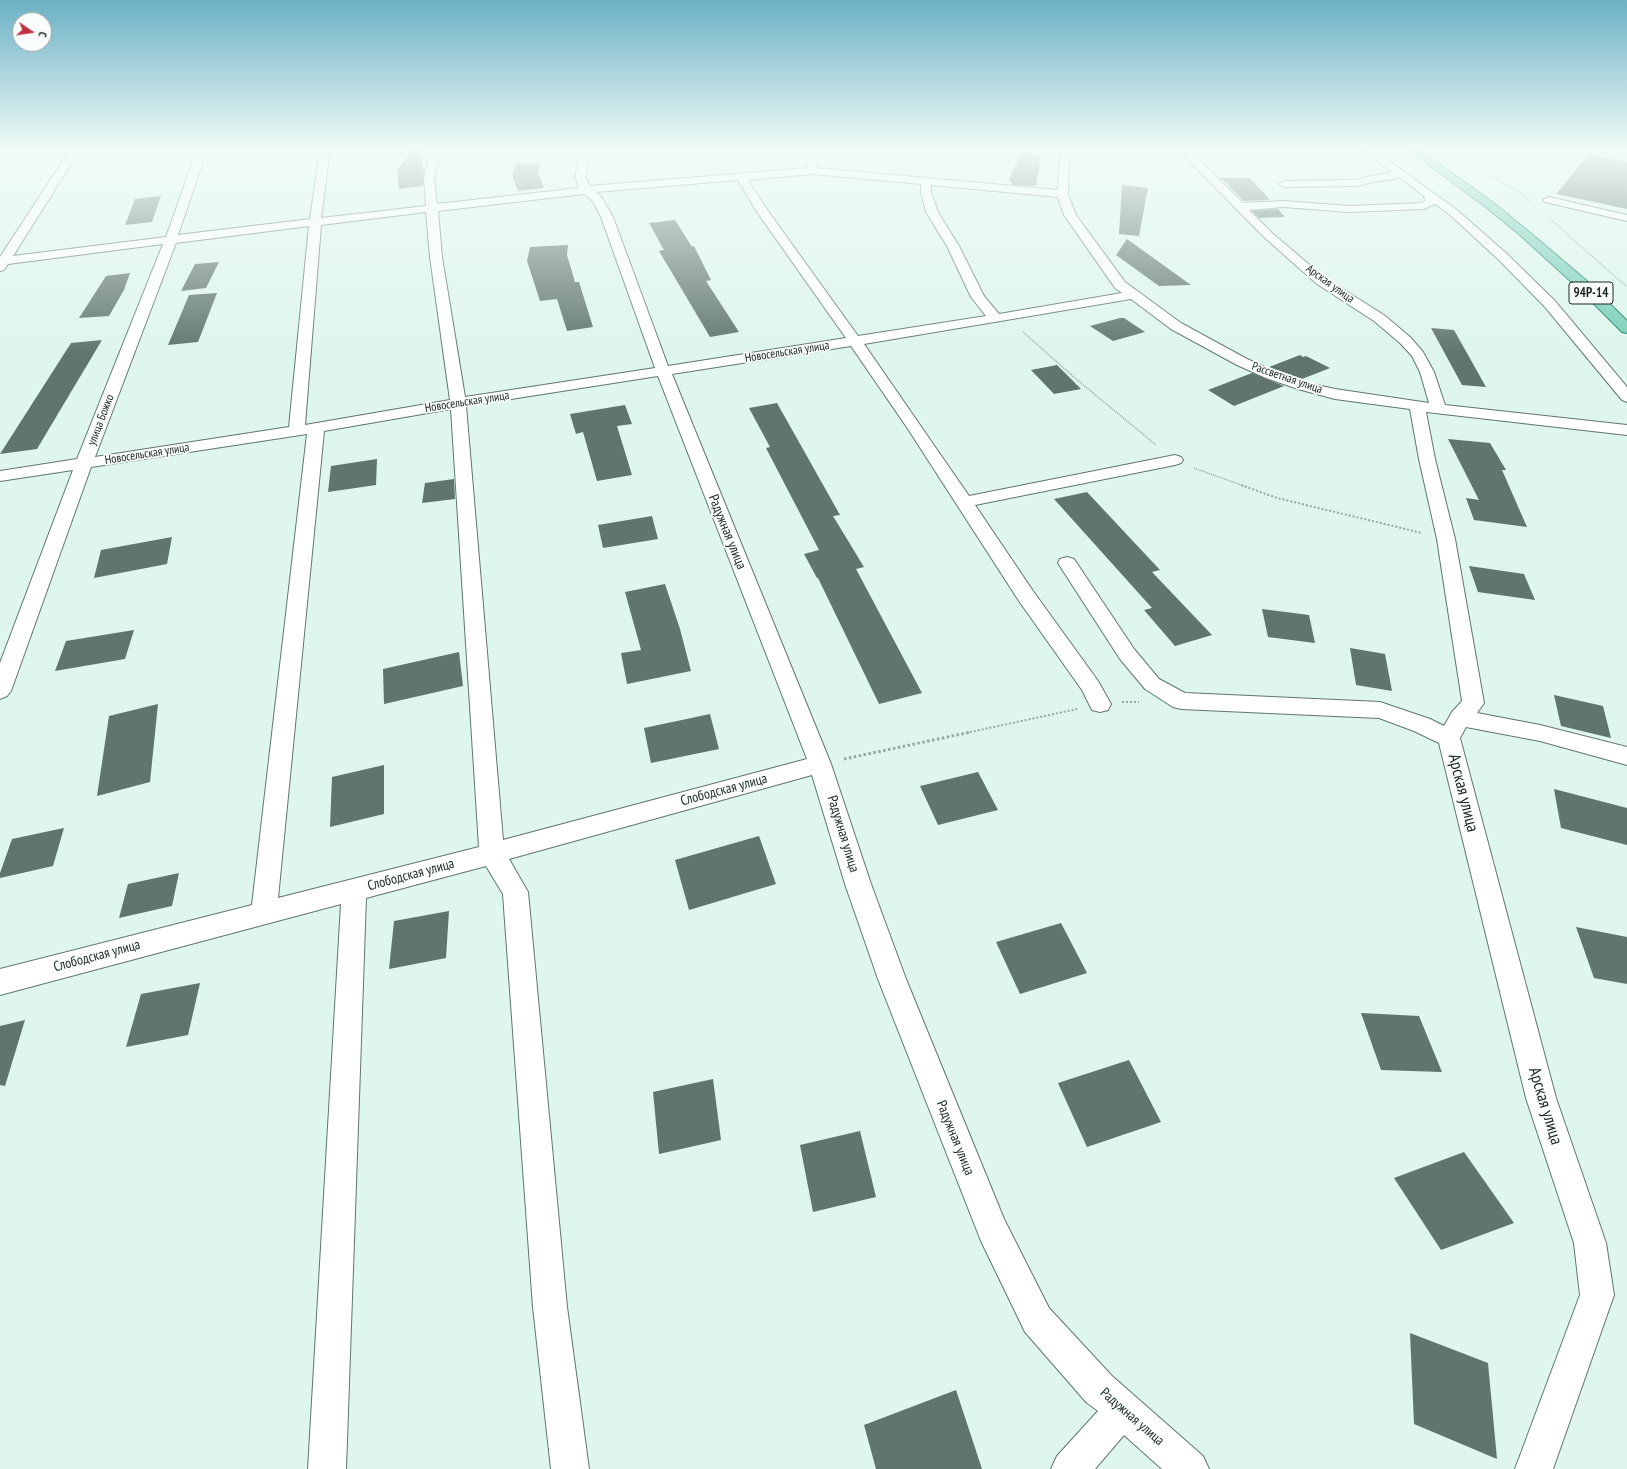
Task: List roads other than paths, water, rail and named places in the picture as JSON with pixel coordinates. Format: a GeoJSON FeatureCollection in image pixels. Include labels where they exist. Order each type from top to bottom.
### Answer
{"type":"FeatureCollection","features":[{"type":"Feature","properties":{"kind":"main road","name":"94Р-14"},"geometry":{"type":"LineString","coordinates":[[1506,219],[1582,284],[1627,329]]}},
{"type":"Feature","properties":{"kind":"street"},"geometry":{"type":"LineString","coordinates":[[1,263],[30,219]]}},
{"type":"Feature","properties":{"kind":"street","name":"улица Божко"},"geometry":{"type":"LineString","coordinates":[[0,691],[84,463],[178,219]]}},
{"type":"Feature","properties":{"kind":"street"},"geometry":{"type":"LineString","coordinates":[[264,913],[306,429],[315,219]]}},
{"type":"Feature","properties":{"kind":"street"},"geometry":{"type":"LineString","coordinates":[[1,263],[346,219]]}},
{"type":"Feature","properties":{"kind":"street"},"geometry":{"type":"LineString","coordinates":[[433,219],[436,257],[458,403],[492,853],[515,892],[550,1307],[570,1469]]}},
{"type":"Feature","properties":{"kind":"street","name":"Радужная улица"},"geometry":{"type":"LineString","coordinates":[[608,219],[663,372],[820,764],[858,884],[892,979],[992,1230],[1037,1320],[1099,1389],[1190,1469]]}},
{"type":"Feature","properties":{"kind":"street"},"geometry":{"type":"LineString","coordinates":[[768,219],[916,429],[1026,596],[1092,686],[1100,704]]}},
{"type":"Feature","properties":{"kind":"street"},"geometry":{"type":"LineString","coordinates":[[936,219],[953,246],[978,297],[1000,318]]}},
{"type":"Feature","properties":{"kind":"street","name":"Рассветная улица"},"geometry":{"type":"LineString","coordinates":[[1072,219],[1120,285],[1176,326],[1242,362],[1271,375],[1303,386],[1335,394],[1439,409],[1627,430]]}},
{"type":"Feature","properties":{"kind":"street","name":"Арская улица"},"geometry":{"type":"LineString","coordinates":[[1252,219],[1268,235],[1321,281],[1379,318],[1405,340],[1418,355],[1427,372],[1439,409]]}},
{"type":"Feature","properties":{"kind":"street"},"geometry":{"type":"LineString","coordinates":[[1460,219],[1550,304],[1627,397]]}},
{"type":"Feature","properties":{"kind":"street","name":"Новосельская улица"},"geometry":{"type":"LineString","coordinates":[[0,476],[933,329],[1134,295]]}},
{"type":"Feature","properties":{"kind":"street"},"geometry":{"type":"LineString","coordinates":[[1417,406],[1427,459],[1446,539],[1473,703],[1455,728]]}},
{"type":"Feature","properties":{"kind":"street"},"geometry":{"type":"LineString","coordinates":[[964,502],[1175,460]]}},
{"type":"Feature","properties":{"kind":"street"},"geometry":{"type":"LineString","coordinates":[[1067,563],[1132,660],[1152,684],[1181,701],[1380,710],[1422,725],[1540,733],[1627,756]]}},
{"type":"Feature","properties":{"kind":"street","name":"Арская улица"},"geometry":{"type":"LineString","coordinates":[[1455,728],[1541,1098],[1590,1243],[1597,1295],[1534,1469]]}},
{"type":"Feature","properties":{"kind":"street","name":"Слободская улица"},"geometry":{"type":"LineString","coordinates":[[0,982],[354,890],[820,764]]}},
{"type":"Feature","properties":{"kind":"street"},"geometry":{"type":"LineString","coordinates":[[327,1469],[354,890]]}},
{"type":"Feature","properties":{"kind":"street"},"geometry":{"type":"LineString","coordinates":[[1070,1469],[1123,1410]]}}]}
